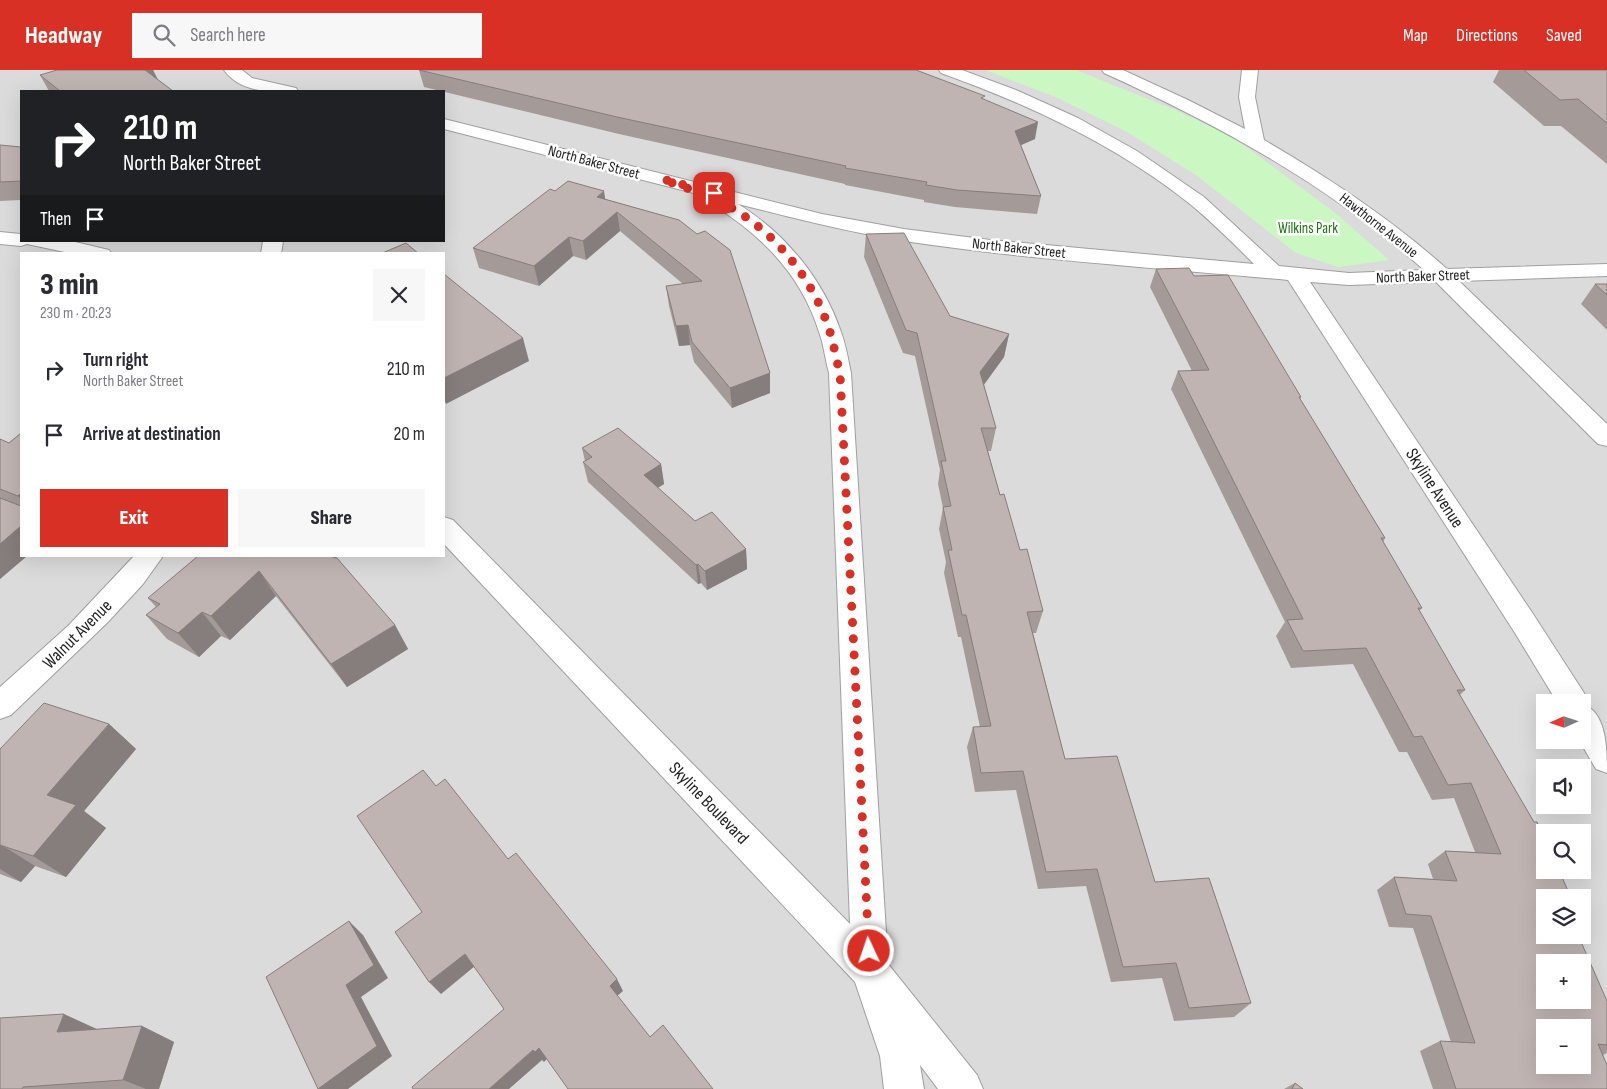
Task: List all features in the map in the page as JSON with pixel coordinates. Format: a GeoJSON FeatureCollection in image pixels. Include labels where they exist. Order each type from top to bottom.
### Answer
{"type":"FeatureCollection","features":[{"type":"Feature","properties":{"kind":"street"},"geometry":{"type":"LineString","coordinates":[[232,70],[251,87],[280,90]]}},
{"type":"Feature","properties":{"kind":"street"},"geometry":{"type":"LineString","coordinates":[[948,70],[1012,94],[1060,115],[1149,166],[1187,193],[1284,273]]}},
{"type":"Feature","properties":{"kind":"street","name":"Hawthorne Avenue"},"geometry":{"type":"LineString","coordinates":[[1110,70],[1197,110],[1256,141],[1334,191],[1388,230],[1442,276],[1607,438]]}},
{"type":"Feature","properties":{"kind":"street"},"geometry":{"type":"LineString","coordinates":[[1250,70],[1247,97],[1256,141]]}},
{"type":"Feature","properties":{"kind":"street","name":"North Baker Street"},"geometry":{"type":"LineString","coordinates":[[445,124],[822,220],[904,235],[990,246],[1349,279],[1607,270]]}},
{"type":"Feature","properties":{"kind":"street"},"geometry":{"type":"LineString","coordinates":[[662,179],[712,198],[739,212],[765,232],[792,261],[814,294],[830,331],[840,373],[870,971],[899,1056],[904,1089]]}},
{"type":"Feature","properties":{"kind":"street"},"geometry":{"type":"LineString","coordinates":[[0,238],[20,240]]}},
{"type":"Feature","properties":{"kind":"street"},"geometry":{"type":"LineString","coordinates":[[40,242],[93,252]]}},
{"type":"Feature","properties":{"kind":"street","name":"Skyline Avenue"},"geometry":{"type":"LineString","coordinates":[[1284,273],[1520,617],[1568,694]]}},
{"type":"Feature","properties":{"kind":"street","name":"Skyline Boulevard"},"geometry":{"type":"LineString","coordinates":[[445,528],[870,971],[963,1089]]}},
{"type":"Feature","properties":{"kind":"street","name":"Walnut Avenue"},"geometry":{"type":"LineString","coordinates":[[0,706],[58,655],[130,580],[149,557]]}},
{"type":"Feature","properties":{"kind":"street"},"geometry":{"type":"LineString","coordinates":[[1591,733],[1607,760]]}},
{"type":"Feature","properties":{"kind":"shaded area"},"geometry":{"type":"Polygon","coordinates":[[[0,70],[1593,70],[1607,73],[1607,1089],[0,1089],[0,70]]]}},
{"type":"Feature","properties":{"kind":"green space","name":"Wilkins Park"},"geometry":{"type":"Polygon","coordinates":[[[985,70],[1076,70],[1173,109],[1233,137],[1334,212],[1389,260],[1338,267],[1296,253],[1196,175],[1127,132],[1058,98],[985,70]]]}},
{"type":"Feature","properties":{"kind":"building"},"geometry":{"type":"Polygon","coordinates":[[[57,70],[145,70],[172,90],[59,90],[40,75],[57,70]]]}},
{"type":"Feature","properties":{"kind":"building"},"geometry":{"type":"Polygon","coordinates":[[[419,70],[916,70],[985,96],[981,98],[1038,122],[1015,131],[1041,196],[957,190],[926,185],[927,182],[845,168],[846,166],[617,117],[419,70]]]}},
{"type":"Feature","properties":{"kind":"building"},"geometry":{"type":"Polygon","coordinates":[[[1524,70],[1607,70],[1607,123],[1578,99],[1560,100],[1524,70]]]}},
{"type":"Feature","properties":{"kind":"building"},"geometry":{"type":"Polygon","coordinates":[[[0,145],[20,147],[20,181],[0,182],[0,145]]]}},
{"type":"Feature","properties":{"kind":"building"},"geometry":{"type":"Polygon","coordinates":[[[568,181],[604,191],[597,197],[679,220],[697,234],[705,231],[730,250],[770,373],[730,388],[692,342],[688,325],[676,326],[666,286],[702,281],[617,212],[583,241],[569,237],[534,266],[473,248],[550,189],[555,191],[568,181]]]}},
{"type":"Feature","properties":{"kind":"building"},"geometry":{"type":"Polygon","coordinates":[[[904,233],[950,316],[1009,334],[980,372],[996,428],[981,428],[1000,495],[1004,494],[1020,550],[1027,549],[1043,611],[1027,612],[1065,759],[1117,756],[1155,882],[1209,878],[1251,1003],[1189,1008],[1176,963],[1123,967],[1097,869],[1046,872],[1023,771],[981,773],[973,727],[991,726],[966,615],[962,615],[948,550],[952,550],[943,507],[951,506],[941,461],[946,461],[917,333],[906,330],[866,234],[904,233]]]}},
{"type":"Feature","properties":{"kind":"building"},"geometry":{"type":"Polygon","coordinates":[[[406,243],[417,252],[385,252],[406,243]]]}},
{"type":"Feature","properties":{"kind":"building"},"geometry":{"type":"Polygon","coordinates":[[[1189,268],[1194,276],[1228,275],[1301,397],[1299,397],[1385,538],[1381,538],[1422,608],[1418,608],[1465,690],[1457,690],[1534,822],[1538,824],[1536,824],[1536,879],[1563,879],[1567,889],[1536,889],[1536,944],[1582,944],[1586,954],[1536,954],[1536,1009],[1591,1009],[1591,965],[1607,1001],[1607,1045],[1598,1044],[1607,1065],[1607,1089],[1456,1089],[1440,1041],[1475,1043],[1431,916],[1406,914],[1394,877],[1457,881],[1445,851],[1501,854],[1471,783],[1448,785],[1422,736],[1414,737],[1366,648],[1303,651],[1287,620],[1303,619],[1178,371],[1209,370],[1156,269],[1189,268]]]}},
{"type":"Feature","properties":{"kind":"building"},"geometry":{"type":"Polygon","coordinates":[[[445,275],[523,338],[445,377],[445,275]]]}},
{"type":"Feature","properties":{"kind":"building"},"geometry":{"type":"Polygon","coordinates":[[[1595,284],[1607,284],[1607,295],[1595,284]]]}},
{"type":"Feature","properties":{"kind":"building"},"geometry":{"type":"Polygon","coordinates":[[[618,428],[661,464],[644,475],[695,521],[712,512],[746,549],[705,571],[698,564],[696,565],[583,462],[592,457],[582,448],[618,428]]]}},
{"type":"Feature","properties":{"kind":"building"},"geometry":{"type":"Polygon","coordinates":[[[20,434],[20,494],[18,496],[0,489],[0,439],[9,443],[20,434]]]}},
{"type":"Feature","properties":{"kind":"building"},"geometry":{"type":"Polygon","coordinates":[[[0,498],[20,506],[20,527],[0,544],[0,498]]]}},
{"type":"Feature","properties":{"kind":"building"},"geometry":{"type":"Polygon","coordinates":[[[197,557],[333,557],[337,558],[395,625],[331,664],[259,571],[211,616],[202,612],[178,633],[146,615],[160,604],[148,598],[197,557]]]}},
{"type":"Feature","properties":{"kind":"building"},"geometry":{"type":"Polygon","coordinates":[[[44,703],[109,724],[47,795],[76,805],[33,856],[0,845],[0,749],[44,703]]]}},
{"type":"Feature","properties":{"kind":"building"},"geometry":{"type":"Polygon","coordinates":[[[423,770],[436,786],[445,779],[508,859],[516,853],[617,979],[610,986],[650,1037],[663,1025],[713,1089],[568,1089],[539,1048],[535,1052],[533,1050],[489,1089],[413,1089],[412,1087],[504,1009],[465,954],[429,982],[395,932],[422,912],[357,816],[423,770]]]}},
{"type":"Feature","properties":{"kind":"building"},"geometry":{"type":"Polygon","coordinates":[[[349,921],[374,965],[346,985],[377,1046],[318,1089],[266,977],[349,921]]]}},
{"type":"Feature","properties":{"kind":"building"},"geometry":{"type":"Polygon","coordinates":[[[64,1014],[57,1032],[142,1026],[123,1080],[23,1087],[22,1089],[0,1089],[0,1018],[64,1014]]]}},
{"type":"Feature","properties":{"kind":"building"},"geometry":{"type":"Polygon","coordinates":[[[1295,1083],[1303,1089],[1292,1089],[1295,1083]]]}},
{"type":"Feature","properties":{"kind":"route"},"geometry":{"type":"LineString","coordinates":[[714,193],[662,179],[712,198],[739,212],[765,232],[792,261],[820,306],[830,331],[840,373],[869,951]]}}]}
